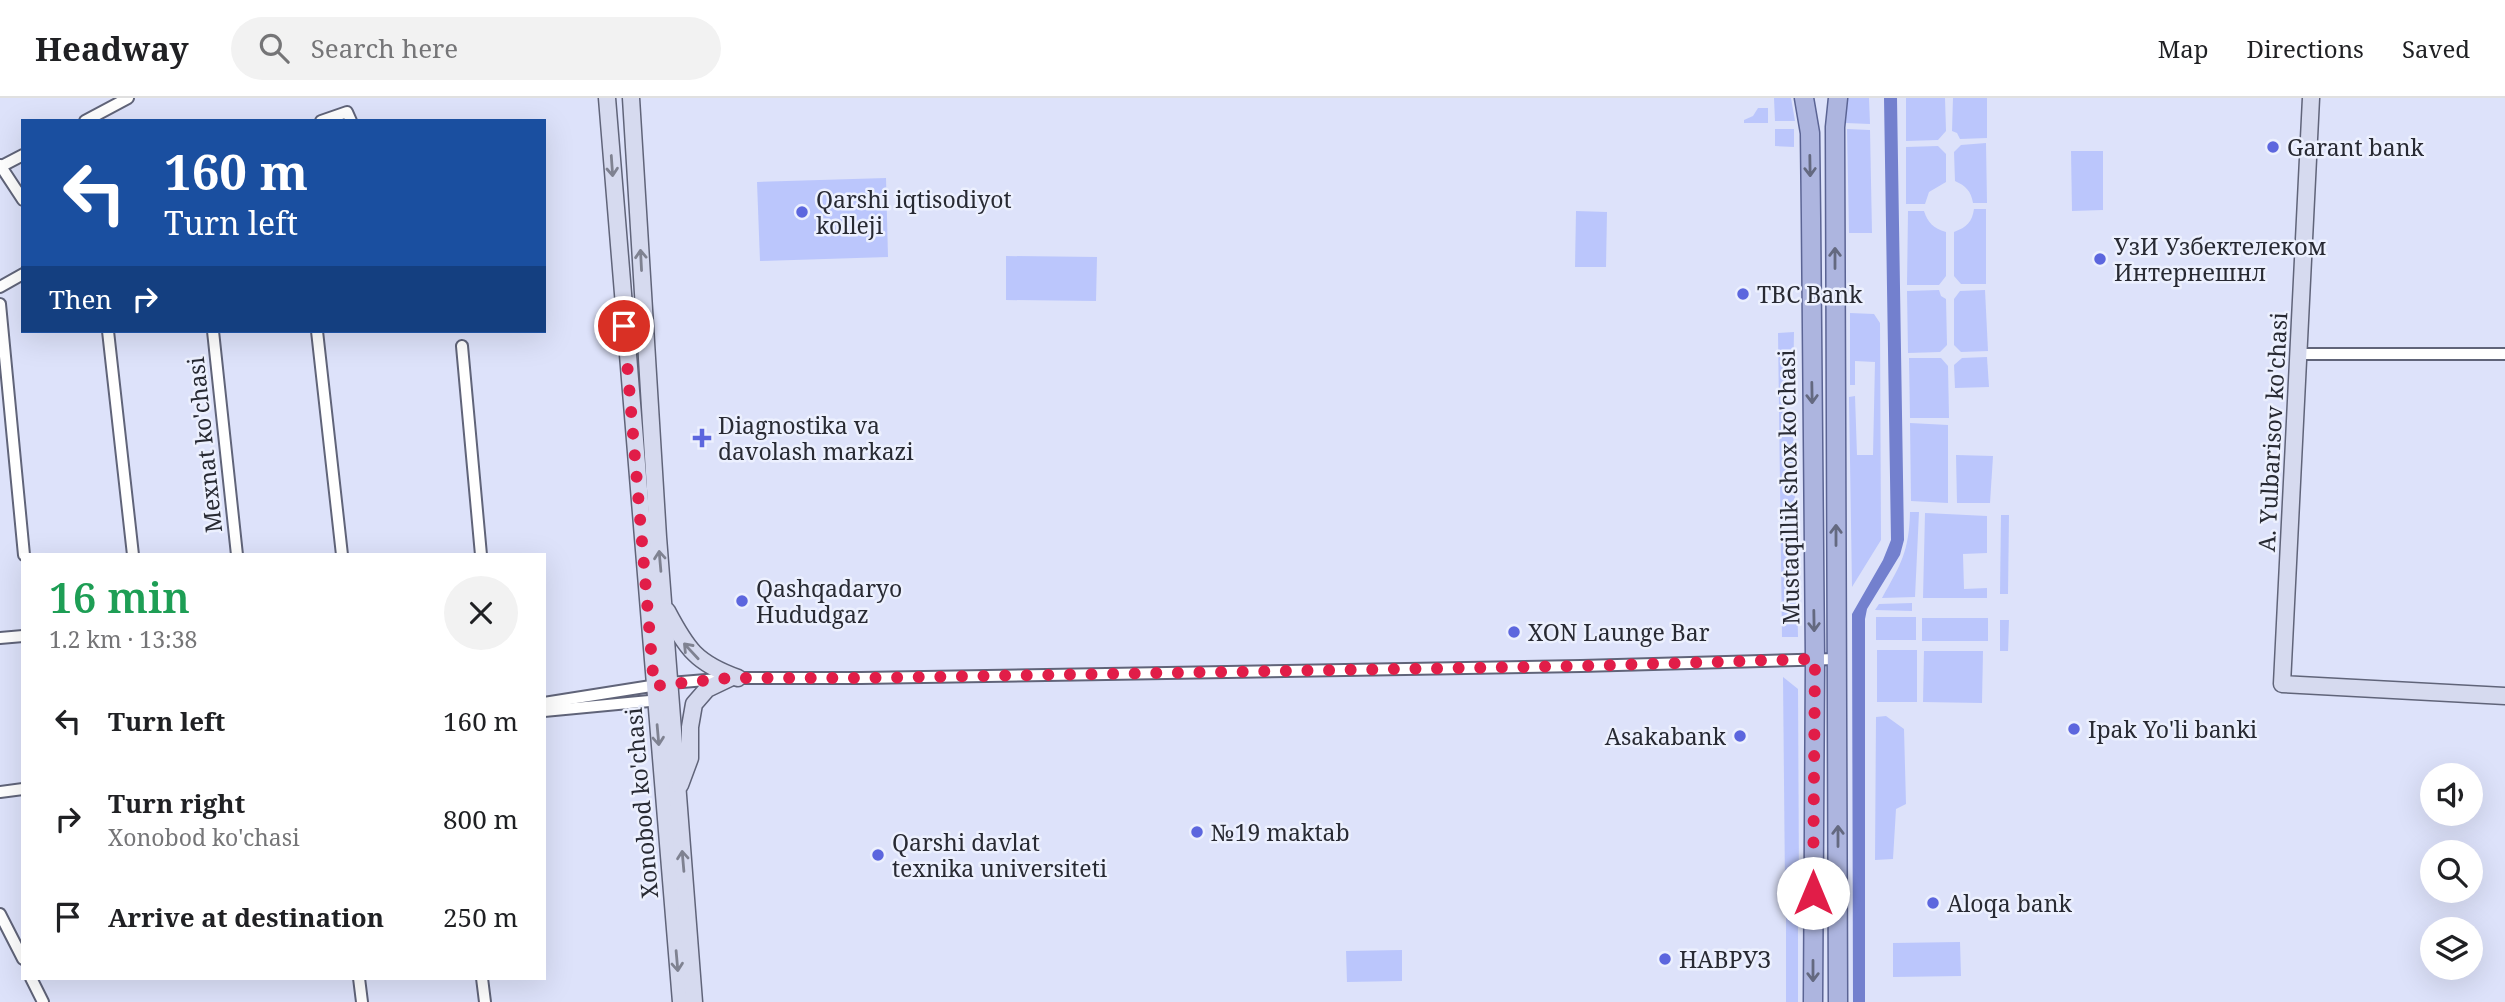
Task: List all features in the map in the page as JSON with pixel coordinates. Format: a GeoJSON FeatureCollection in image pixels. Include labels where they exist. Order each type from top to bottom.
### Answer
{"type":"FeatureCollection","features":[{"type":"Feature","properties":{"kind":"main road","name":"Xonobod ko'chasi"},"geometry":{"type":"LineString","coordinates":[[607,98],[663,692],[681,1002]]}},
{"type":"Feature","properties":{"kind":"main road","name":"Xonobod ko'chasi"},"geometry":{"type":"LineString","coordinates":[[631,98],[664,604],[663,692],[678,791],[694,1002]]}},
{"type":"Feature","properties":{"kind":"main road","name":"Mustaqillik shox ko'chasi"},"geometry":{"type":"LineString","coordinates":[[1804,98],[1810,133],[1815,659],[1813,1002]]}},
{"type":"Feature","properties":{"kind":"main road","name":"Mustaqillik shox ko'chasi"},"geometry":{"type":"LineString","coordinates":[[1838,1002],[1835,127],[1839,98]]}},
{"type":"Feature","properties":{"kind":"main road","name":"A. Yulbarisov ko'chasi"},"geometry":{"type":"LineString","coordinates":[[2311,98],[2282,684],[2505,696]]}},
{"type":"Feature","properties":{"kind":"main road"},"geometry":{"type":"LineString","coordinates":[[664,604],[683,642],[696,657],[714,670],[734,678]]}},
{"type":"Feature","properties":{"kind":"main road"},"geometry":{"type":"LineString","coordinates":[[678,791],[690,758],[690,727],[694,704],[708,689],[734,678]]}},
{"type":"Feature","properties":{"kind":"street"},"geometry":{"type":"LineString","coordinates":[[89,119],[128,98]]}},
{"type":"Feature","properties":{"kind":"street"},"geometry":{"type":"LineString","coordinates":[[327,119],[346,112],[350,119]]}},
{"type":"Feature","properties":{"kind":"street"},"geometry":{"type":"LineString","coordinates":[[21,156],[0,166],[21,197]]}},
{"type":"Feature","properties":{"kind":"street"},"geometry":{"type":"LineString","coordinates":[[0,287],[21,275]]}},
{"type":"Feature","properties":{"kind":"street"},"geometry":{"type":"LineString","coordinates":[[0,304],[24,553]]}},
{"type":"Feature","properties":{"kind":"street"},"geometry":{"type":"LineString","coordinates":[[108,333],[133,553]]}},
{"type":"Feature","properties":{"kind":"street","name":"Mexnat ko'chasi"},"geometry":{"type":"LineString","coordinates":[[213,333],[237,553]]}},
{"type":"Feature","properties":{"kind":"street"},"geometry":{"type":"LineString","coordinates":[[317,333],[342,553]]}},
{"type":"Feature","properties":{"kind":"street"},"geometry":{"type":"LineString","coordinates":[[462,346],[481,553]]}},
{"type":"Feature","properties":{"kind":"street"},"geometry":{"type":"LineString","coordinates":[[2299,354],[2505,354]]}},
{"type":"Feature","properties":{"kind":"street"},"geometry":{"type":"LineString","coordinates":[[0,638],[21,636]]}},
{"type":"Feature","properties":{"kind":"street"},"geometry":{"type":"LineString","coordinates":[[546,712],[734,678],[1581,666],[1837,659]]}},
{"type":"Feature","properties":{"kind":"street"},"geometry":{"type":"LineString","coordinates":[[546,703],[663,692]]}},
{"type":"Feature","properties":{"kind":"street"},"geometry":{"type":"LineString","coordinates":[[0,792],[21,789]]}},
{"type":"Feature","properties":{"kind":"street"},"geometry":{"type":"LineString","coordinates":[[0,914],[21,955]]}},
{"type":"Feature","properties":{"kind":"street"},"geometry":{"type":"LineString","coordinates":[[33,980],[43,1002]]}},
{"type":"Feature","properties":{"kind":"street"},"geometry":{"type":"LineString","coordinates":[[359,980],[362,1002]]}},
{"type":"Feature","properties":{"kind":"street"},"geometry":{"type":"LineString","coordinates":[[482,980],[485,1002]]}},
{"type":"Feature","properties":{"kind":"shaded area"},"geometry":{"type":"Polygon","coordinates":[[[1774,98],[1791,98],[1795,121],[1775,121],[1774,98]]]}},
{"type":"Feature","properties":{"kind":"shaded area"},"geometry":{"type":"Polygon","coordinates":[[[1847,98],[1869,98],[1870,124],[1846,123],[1847,98]]]}},
{"type":"Feature","properties":{"kind":"shaded area"},"geometry":{"type":"Polygon","coordinates":[[[1884,98],[1897,98],[1904,540],[1900,555],[1867,609],[1865,619],[1865,1002],[1853,1002],[1852,614],[1883,560],[1891,540],[1884,98]]]}},
{"type":"Feature","properties":{"kind":"shaded area"},"geometry":{"type":"Polygon","coordinates":[[[1906,98],[1945,98],[1946,131],[1938,140],[1906,141],[1906,98]]]}},
{"type":"Feature","properties":{"kind":"shaded area"},"geometry":{"type":"Polygon","coordinates":[[[1953,98],[1987,98],[1987,138],[1960,139],[1957,133],[1952,131],[1953,98]]]}},
{"type":"Feature","properties":{"kind":"shaded area"},"geometry":{"type":"Polygon","coordinates":[[[1758,108],[1768,108],[1768,123],[1744,123],[1744,120],[1753,116],[1758,108]]]}},
{"type":"Feature","properties":{"kind":"shaded area"},"geometry":{"type":"Polygon","coordinates":[[[1775,129],[1794,129],[1794,147],[1775,146],[1775,129]]]}},
{"type":"Feature","properties":{"kind":"shaded area"},"geometry":{"type":"Polygon","coordinates":[[[1847,129],[1870,130],[1872,233],[1849,233],[1847,129]]]}},
{"type":"Feature","properties":{"kind":"shaded area"},"geometry":{"type":"Polygon","coordinates":[[[1986,143],[1987,203],[1973,203],[1967,189],[1955,181],[1954,152],[1961,145],[1986,143]]]}},
{"type":"Feature","properties":{"kind":"shaded area"},"geometry":{"type":"Polygon","coordinates":[[[1938,146],[1946,154],[1946,182],[1929,192],[1925,204],[1906,204],[1906,147],[1938,146]]]}},
{"type":"Feature","properties":{"kind":"shaded area"},"geometry":{"type":"Polygon","coordinates":[[[2071,151],[2103,151],[2103,210],[2072,211],[2071,151]]]}},
{"type":"Feature","properties":{"kind":"shaded area"},"geometry":{"type":"Polygon","coordinates":[[[886,178],[888,257],[760,261],[757,182],[886,178]]]}},
{"type":"Feature","properties":{"kind":"shaded area"},"geometry":{"type":"Polygon","coordinates":[[[1974,209],[1986,209],[1986,284],[1961,284],[1954,276],[1954,232],[1968,223],[1974,209]]]}},
{"type":"Feature","properties":{"kind":"shaded area"},"geometry":{"type":"Polygon","coordinates":[[[1576,211],[1607,212],[1606,267],[1575,267],[1576,211]]]}},
{"type":"Feature","properties":{"kind":"shaded area"},"geometry":{"type":"Polygon","coordinates":[[[1908,211],[1924,211],[1932,225],[1946,232],[1946,276],[1939,285],[1907,285],[1908,211]]]}},
{"type":"Feature","properties":{"kind":"shaded area"},"geometry":{"type":"Polygon","coordinates":[[[1006,256],[1097,257],[1096,301],[1006,300],[1006,256]]]}},
{"type":"Feature","properties":{"kind":"shaded area"},"geometry":{"type":"Polygon","coordinates":[[[1939,290],[1941,296],[1946,299],[1947,345],[1940,352],[1908,353],[1907,291],[1939,290]]]}},
{"type":"Feature","properties":{"kind":"shaded area"},"geometry":{"type":"Polygon","coordinates":[[[1985,290],[1988,351],[1961,352],[1954,345],[1954,299],[1960,291],[1985,290]]]}},
{"type":"Feature","properties":{"kind":"shaded area"},"geometry":{"type":"Polygon","coordinates":[[[1850,313],[1874,314],[1880,323],[1881,540],[1852,587],[1849,397],[1855,396],[1857,455],[1873,455],[1875,362],[1855,361],[1855,385],[1850,385],[1850,313]]]}},
{"type":"Feature","properties":{"kind":"shaded area"},"geometry":{"type":"Polygon","coordinates":[[[1794,332],[1793,386],[1787,387],[1787,415],[1793,415],[1798,637],[1782,637],[1778,333],[1794,332]]]}},
{"type":"Feature","properties":{"kind":"shaded area"},"geometry":{"type":"Polygon","coordinates":[[[1987,357],[1989,387],[1955,388],[1954,365],[1962,358],[1987,357]]]}},
{"type":"Feature","properties":{"kind":"shaded area"},"geometry":{"type":"Polygon","coordinates":[[[1909,358],[1941,358],[1948,366],[1949,418],[1910,418],[1909,358]]]}},
{"type":"Feature","properties":{"kind":"shaded area"},"geometry":{"type":"Polygon","coordinates":[[[1910,423],[1948,425],[1948,503],[1911,501],[1910,423]]]}},
{"type":"Feature","properties":{"kind":"shaded area"},"geometry":{"type":"Polygon","coordinates":[[[1956,455],[1993,456],[1990,503],[1957,503],[1956,455]]]}},
{"type":"Feature","properties":{"kind":"shaded area"},"geometry":{"type":"Polygon","coordinates":[[[1910,512],[1919,512],[1915,597],[1882,598],[1903,557],[1910,512]]]}},
{"type":"Feature","properties":{"kind":"shaded area"},"geometry":{"type":"Polygon","coordinates":[[[1925,513],[1987,516],[1987,553],[1963,554],[1964,589],[1987,588],[1987,598],[1923,598],[1925,513]]]}},
{"type":"Feature","properties":{"kind":"shaded area"},"geometry":{"type":"Polygon","coordinates":[[[2001,515],[2009,515],[2008,594],[2000,594],[2001,515]]]}},
{"type":"Feature","properties":{"kind":"shaded area"},"geometry":{"type":"Polygon","coordinates":[[[1912,603],[1912,611],[1875,610],[1879,604],[1912,603]]]}},
{"type":"Feature","properties":{"kind":"shaded area"},"geometry":{"type":"Polygon","coordinates":[[[1876,617],[1916,617],[1916,640],[1876,640],[1876,617]]]}},
{"type":"Feature","properties":{"kind":"shaded area"},"geometry":{"type":"Polygon","coordinates":[[[1922,618],[1988,618],[1988,641],[1922,641],[1922,618]]]}},
{"type":"Feature","properties":{"kind":"shaded area"},"geometry":{"type":"Polygon","coordinates":[[[2000,620],[2009,620],[2008,651],[2000,651],[2000,620]]]}},
{"type":"Feature","properties":{"kind":"shaded area"},"geometry":{"type":"Polygon","coordinates":[[[1877,650],[1917,650],[1917,702],[1877,702],[1877,650]]]}},
{"type":"Feature","properties":{"kind":"shaded area"},"geometry":{"type":"Polygon","coordinates":[[[1924,651],[1983,651],[1982,703],[1923,702],[1924,651]]]}},
{"type":"Feature","properties":{"kind":"shaded area"},"geometry":{"type":"Polygon","coordinates":[[[1783,677],[1798,689],[1799,887],[1785,887],[1783,677]]]}},
{"type":"Feature","properties":{"kind":"shaded area"},"geometry":{"type":"Polygon","coordinates":[[[1886,716],[1904,729],[1906,804],[1896,809],[1893,859],[1875,860],[1876,717],[1886,716]]]}},
{"type":"Feature","properties":{"kind":"shaded area"},"geometry":{"type":"Polygon","coordinates":[[[1786,898],[1798,898],[1798,1002],[1786,1002],[1786,898]]]}},
{"type":"Feature","properties":{"kind":"shaded area"},"geometry":{"type":"Polygon","coordinates":[[[1960,942],[1961,976],[1893,977],[1893,943],[1960,942]]]}},
{"type":"Feature","properties":{"kind":"shaded area"},"geometry":{"type":"Polygon","coordinates":[[[1402,950],[1402,981],[1347,982],[1346,951],[1402,950]]]}},
{"type":"Feature","properties":{"kind":"place","name":"Garant bank"},"geometry":{"type":"Point","coordinates":[2273,147]}},
{"type":"Feature","properties":{"kind":"place","name":"Qarshi iqtisodiyot kolleji"},"geometry":{"type":"Point","coordinates":[802,212]}},
{"type":"Feature","properties":{"kind":"place","name":"УзИ Узбектелеком Интернешнл"},"geometry":{"type":"Point","coordinates":[2100,259]}},
{"type":"Feature","properties":{"kind":"place","name":"TBC Bank"},"geometry":{"type":"Point","coordinates":[1743,294]}},
{"type":"Feature","properties":{"kind":"place","name":"Diagnostika va davolash markazi"},"geometry":{"type":"Point","coordinates":[702,438]}},
{"type":"Feature","properties":{"kind":"place","name":"Qashqadaryo Hududgaz"},"geometry":{"type":"Point","coordinates":[742,601]}},
{"type":"Feature","properties":{"kind":"place","name":"XON Launge Bar"},"geometry":{"type":"Point","coordinates":[1514,632]}},
{"type":"Feature","properties":{"kind":"place","name":"Ipak Yo'li banki"},"geometry":{"type":"Point","coordinates":[2074,729]}},
{"type":"Feature","properties":{"kind":"place","name":"Asakabank"},"geometry":{"type":"Point","coordinates":[1740,736]}},
{"type":"Feature","properties":{"kind":"place","name":"№19 maktab"},"geometry":{"type":"Point","coordinates":[1197,832]}},
{"type":"Feature","properties":{"kind":"place","name":"Qarshi davlat texnika universiteti"},"geometry":{"type":"Point","coordinates":[878,855]}},
{"type":"Feature","properties":{"kind":"place","name":"Aloqa bank"},"geometry":{"type":"Point","coordinates":[1933,903]}},
{"type":"Feature","properties":{"kind":"place","name":"НАВРУЗ"},"geometry":{"type":"Point","coordinates":[1665,959]}},
{"type":"Feature","properties":{"kind":"route"},"geometry":{"type":"LineString","coordinates":[[624,326],[654,686],[730,678],[1581,666],[1815,659],[1813,893]]}}]}
